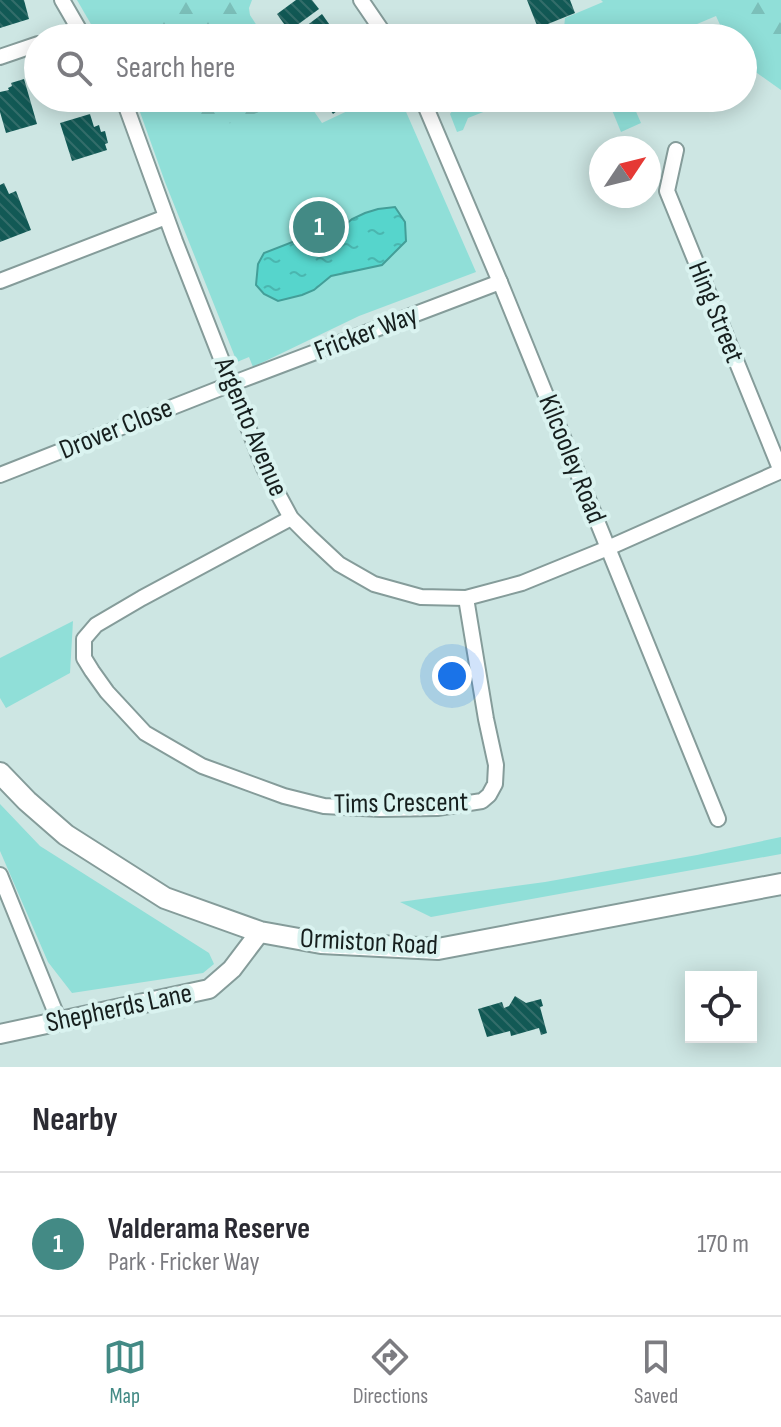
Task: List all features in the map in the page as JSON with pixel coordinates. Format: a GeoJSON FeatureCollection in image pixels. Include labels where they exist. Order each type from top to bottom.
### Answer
{"type":"FeatureCollection","features":[{"type":"Feature","properties":{"kind":"main road","name":"Ormiston Road"},"geometry":{"type":"LineString","coordinates":[[0,773],[66,835],[165,898],[260,932],[321,943],[438,949],[781,884]]}},
{"type":"Feature","properties":{"kind":"street"},"geometry":{"type":"LineString","coordinates":[[62,0],[75,24]]}},
{"type":"Feature","properties":{"kind":"street"},"geometry":{"type":"LineString","coordinates":[[361,0],[377,24]]}},
{"type":"Feature","properties":{"kind":"street"},"geometry":{"type":"LineString","coordinates":[[0,57],[24,49]]}},
{"type":"Feature","properties":{"kind":"street","name":"Argento Avenue"},"geometry":{"type":"LineString","coordinates":[[128,112],[264,468],[291,518],[339,564],[374,584],[421,597],[466,598],[522,583],[781,471]]}},
{"type":"Feature","properties":{"kind":"street","name":"Kilcooley Road"},"geometry":{"type":"LineString","coordinates":[[429,112],[718,819]]}},
{"type":"Feature","properties":{"kind":"street","name":"Hing Street"},"geometry":{"type":"LineString","coordinates":[[676,150],[667,191],[781,471]]}},
{"type":"Feature","properties":{"kind":"street"},"geometry":{"type":"LineString","coordinates":[[0,281],[166,217]]}},
{"type":"Feature","properties":{"kind":"street","name":"Fricker Way"},"geometry":{"type":"LineString","coordinates":[[231,384],[500,282]]}},
{"type":"Feature","properties":{"kind":"street","name":"Drover Close"},"geometry":{"type":"LineString","coordinates":[[0,475],[231,384]]}},
{"type":"Feature","properties":{"kind":"street","name":"Tims Crescent"},"geometry":{"type":"LineString","coordinates":[[291,518],[142,598],[96,625],[84,639],[84,658],[107,692],[145,733],[202,766],[284,796],[324,806],[423,808],[482,801],[495,784],[496,765],[466,598]]}},
{"type":"Feature","properties":{"kind":"street"},"geometry":{"type":"LineString","coordinates":[[0,875],[59,1021]]}},
{"type":"Feature","properties":{"kind":"street","name":"Shepherds Lane"},"geometry":{"type":"LineString","coordinates":[[0,1034],[209,989],[232,969],[260,932]]}},
{"type":"Feature","properties":{"kind":"green space"},"geometry":{"type":"Polygon","coordinates":[[[77,0],[240,0],[256,24],[91,24],[77,0]]]}},
{"type":"Feature","properties":{"kind":"green space"},"geometry":{"type":"Polygon","coordinates":[[[153,0],[252,0],[249,8],[251,24],[161,24],[153,0]]]}},
{"type":"Feature","properties":{"kind":"green space"},"geometry":{"type":"Polygon","coordinates":[[[601,0],[781,0],[781,90],[757,73],[757,24],[720,24],[716,16],[697,24],[564,24],[565,18],[603,2],[601,0]]]}},
{"type":"Feature","properties":{"kind":"green space"},"geometry":{"type":"Polygon","coordinates":[[[716,0],[781,0],[781,47],[757,30],[757,24],[749,24],[716,0]]]}},
{"type":"Feature","properties":{"kind":"green space"},"geometry":{"type":"Polygon","coordinates":[[[140,112],[315,112],[322,123],[345,112],[406,112],[476,272],[359,316],[253,367],[249,357],[237,362],[140,112]]]}},
{"type":"Feature","properties":{"kind":"green space"},"geometry":{"type":"Polygon","coordinates":[[[186,112],[259,112],[231,123],[201,127],[186,112]]]}},
{"type":"Feature","properties":{"kind":"green space"},"geometry":{"type":"Polygon","coordinates":[[[483,112],[468,118],[463,130],[457,132],[450,114],[483,112]]]}},
{"type":"Feature","properties":{"kind":"green space"},"geometry":{"type":"Polygon","coordinates":[[[613,112],[636,112],[641,123],[621,132],[613,112]]]}},
{"type":"Feature","properties":{"kind":"green space"},"geometry":{"type":"Polygon","coordinates":[[[73,621],[70,673],[6,708],[0,698],[0,658],[73,621]]]}},
{"type":"Feature","properties":{"kind":"green space"},"geometry":{"type":"Polygon","coordinates":[[[0,804],[40,846],[209,953],[214,964],[203,973],[72,993],[48,962],[0,851],[0,804]]]}},
{"type":"Feature","properties":{"kind":"green space"},"geometry":{"type":"Polygon","coordinates":[[[781,837],[781,854],[431,917],[400,902],[545,882],[781,837]]]}},
{"type":"Feature","properties":{"kind":"water"},"geometry":{"type":"Polygon","coordinates":[[[395,207],[405,222],[406,241],[382,265],[331,276],[314,290],[278,301],[264,294],[256,285],[258,264],[264,253],[313,234],[337,232],[365,213],[395,207]]]}},
{"type":"Feature","properties":{"kind":"building"},"geometry":{"type":"Polygon","coordinates":[[[0,0],[24,0],[29,19],[0,28],[0,0]]]}},
{"type":"Feature","properties":{"kind":"building"},"geometry":{"type":"Polygon","coordinates":[[[296,0],[312,0],[319,9],[299,24],[284,24],[277,14],[296,0]]]}},
{"type":"Feature","properties":{"kind":"building"},"geometry":{"type":"Polygon","coordinates":[[[527,0],[570,0],[575,13],[548,24],[536,24],[527,0]]]}},
{"type":"Feature","properties":{"kind":"building"},"geometry":{"type":"Polygon","coordinates":[[[322,14],[329,24],[309,24],[322,14]]]}},
{"type":"Feature","properties":{"kind":"building"},"geometry":{"type":"Polygon","coordinates":[[[24,79],[24,112],[34,112],[37,124],[6,133],[0,112],[0,92],[9,90],[11,83],[24,79]]]}},
{"type":"Feature","properties":{"kind":"building"},"geometry":{"type":"Polygon","coordinates":[[[90,114],[94,127],[99,125],[101,132],[105,131],[107,150],[72,161],[60,123],[90,114]]]}},
{"type":"Feature","properties":{"kind":"building"},"geometry":{"type":"Polygon","coordinates":[[[4,183],[9,194],[16,191],[31,230],[0,242],[0,185],[4,183]]]}},
{"type":"Feature","properties":{"kind":"building"},"geometry":{"type":"Polygon","coordinates":[[[515,996],[526,1003],[541,999],[547,1033],[541,1035],[539,1028],[511,1036],[510,1031],[487,1037],[478,1009],[502,1002],[504,1008],[515,996]]]}},
{"type":"Feature","properties":{"kind":"place","name":"Valderama Reserve"},"geometry":{"type":"Point","coordinates":[319,227]}}]}
